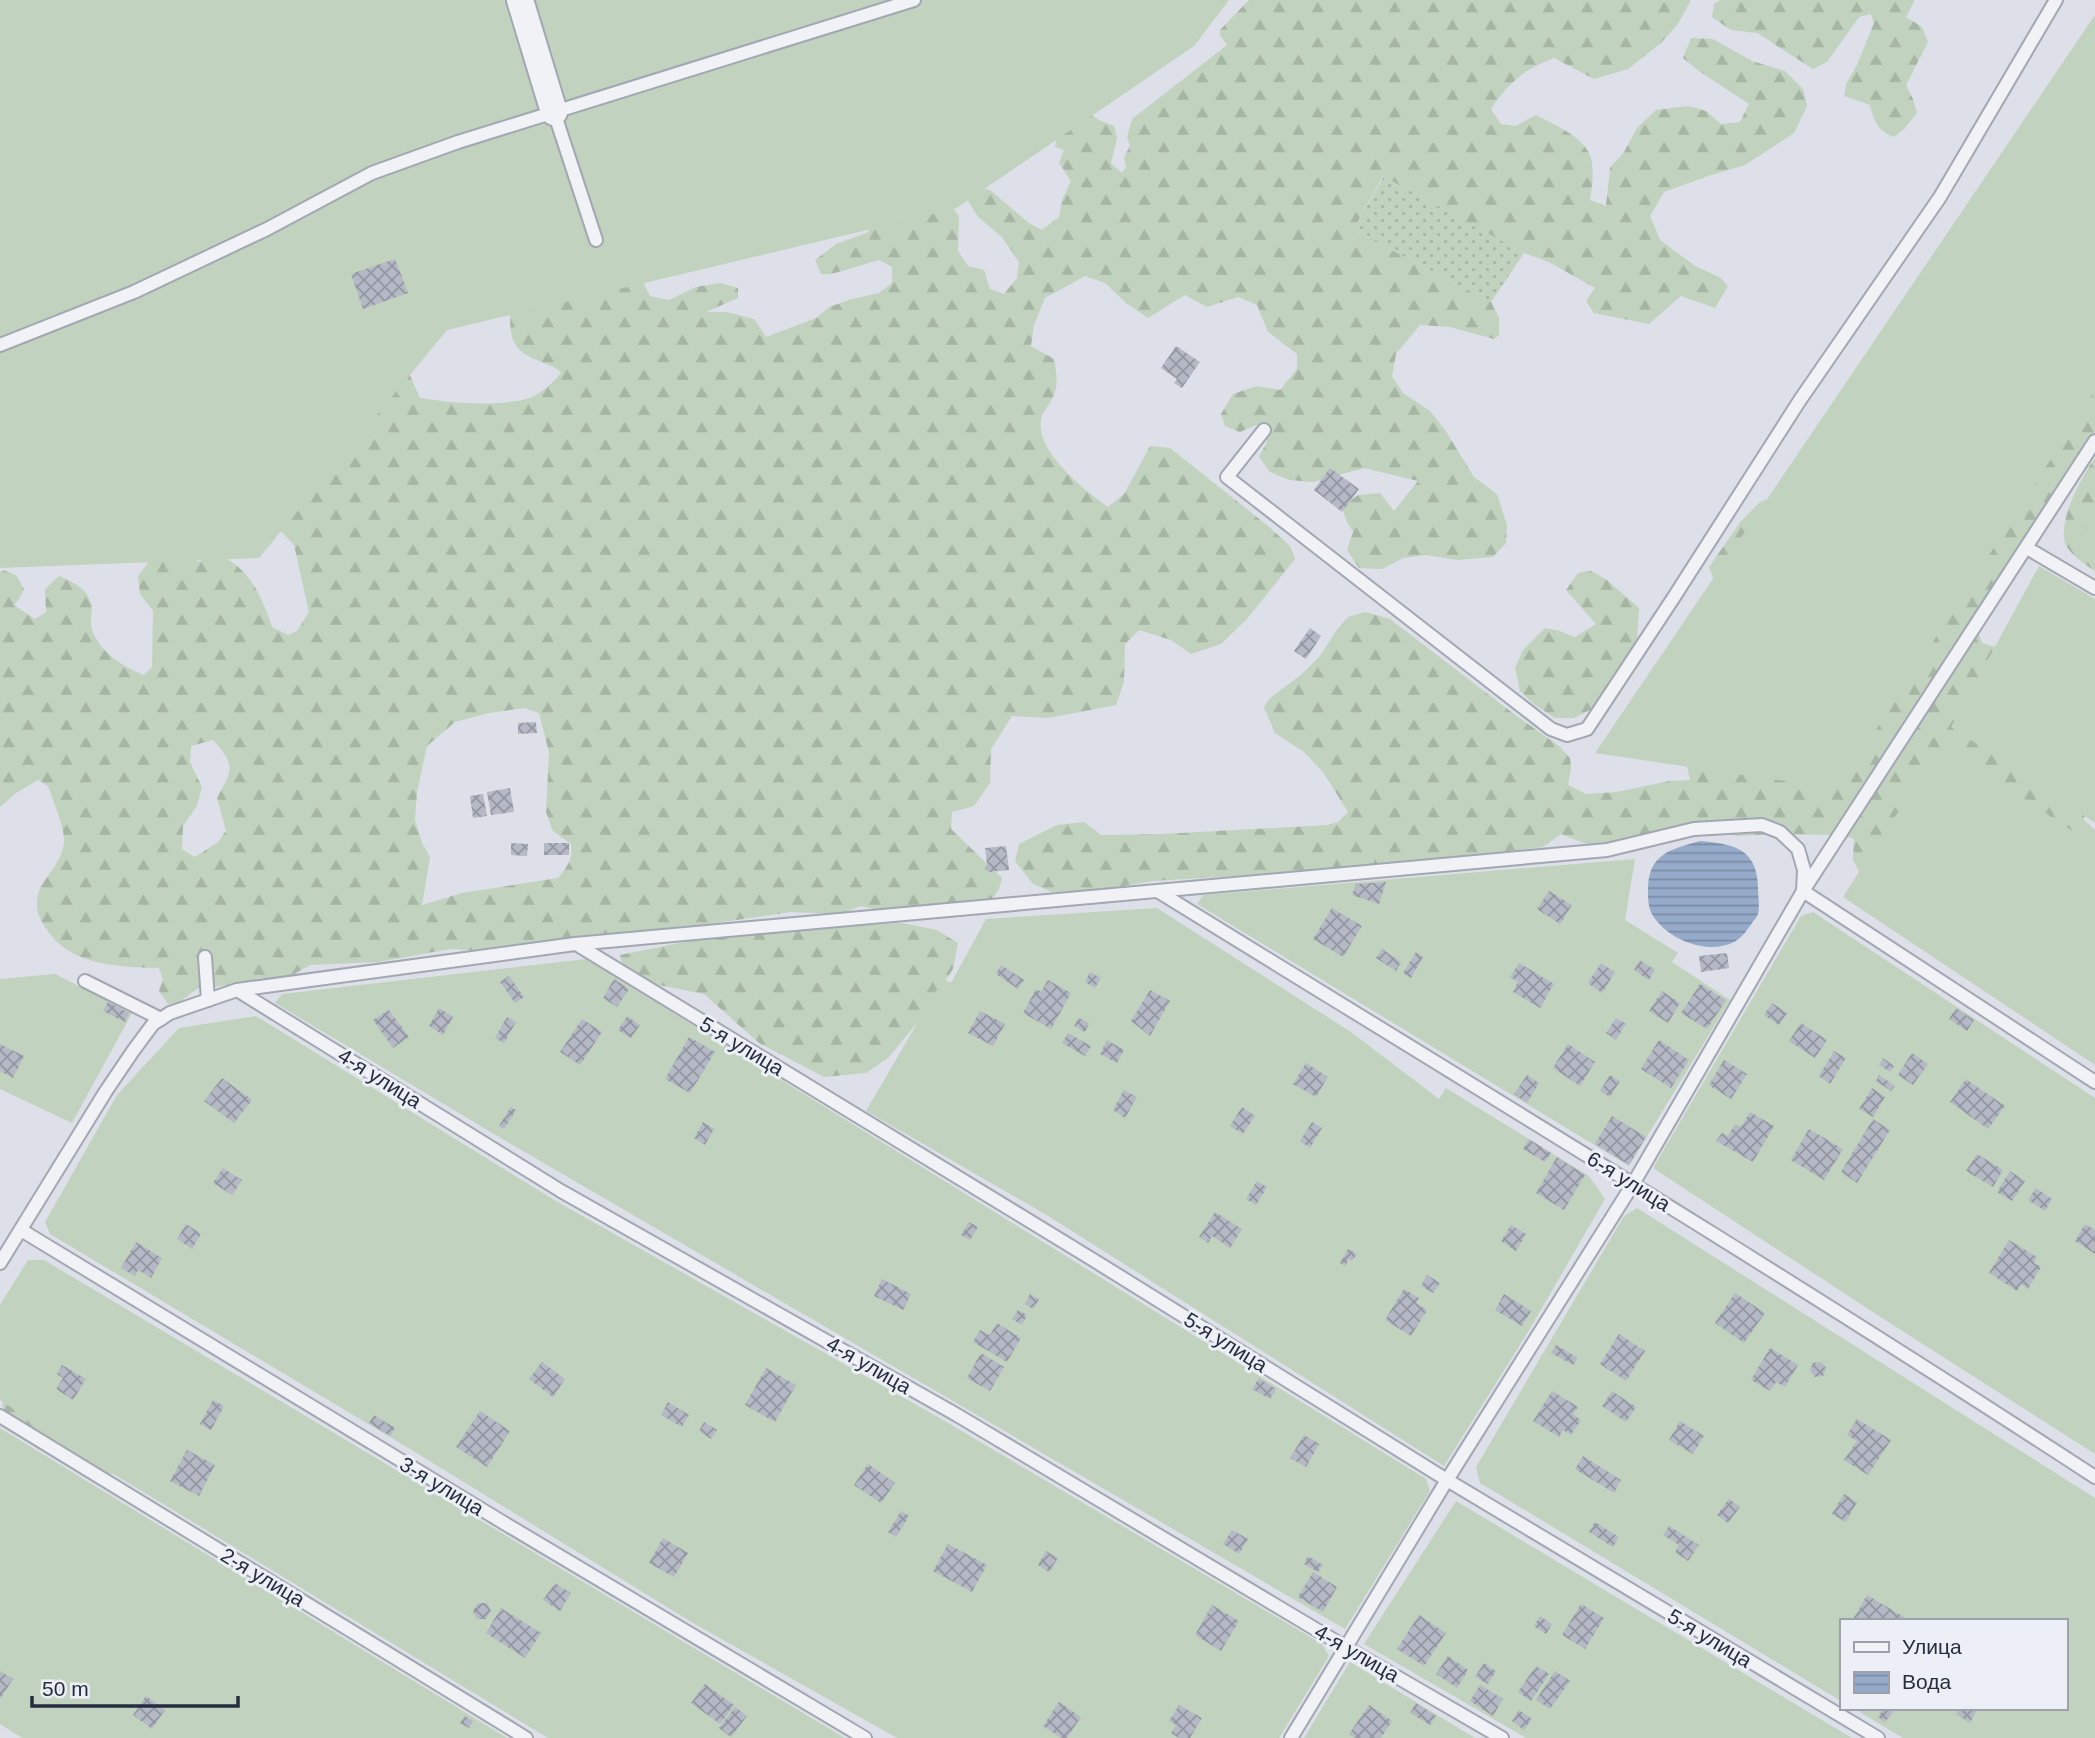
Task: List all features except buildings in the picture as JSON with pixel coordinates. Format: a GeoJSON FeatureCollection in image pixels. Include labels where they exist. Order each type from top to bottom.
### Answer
{"type":"FeatureCollection","features":[{"type":"Feature","properties":{"kind":"street"},"geometry":{"type":"LineString","coordinates":[[520,0],[554,112]]}},
{"type":"Feature","properties":{"kind":"lane"},"geometry":{"type":"LineString","coordinates":[[0,345],[134,292],[267,229],[372,173],[458,142],[914,0]]}},
{"type":"Feature","properties":{"kind":"lane"},"geometry":{"type":"LineString","coordinates":[[1264,430],[1227,477],[1551,729],[1567,735],[1587,729],[1800,400],[1940,197],[2056,0]]}},
{"type":"Feature","properties":{"kind":"lane"},"geometry":{"type":"LineString","coordinates":[[554,112],[596,240]]}},
{"type":"Feature","properties":{"kind":"lane"},"geometry":{"type":"LineString","coordinates":[[1291,1738],[1447,1480],[1633,1184],[1803,891],[2095,441]]}},
{"type":"Feature","properties":{"kind":"lane"},"geometry":{"type":"LineString","coordinates":[[2027,548],[2095,588]]}},
{"type":"Feature","properties":{"kind":"lane"},"geometry":{"type":"LineString","coordinates":[[0,1263],[126,1061],[153,1024],[170,1013],[237,990],[575,944],[1607,850],[1695,829],[1762,825],[1780,832],[1798,849],[1804,870],[1803,891]]}},
{"type":"Feature","properties":{"kind":"lane"},"geometry":{"type":"LineString","coordinates":[[1803,891],[2095,1082]]}},
{"type":"Feature","properties":{"kind":"lane","name":"6-я улица"},"geometry":{"type":"LineString","coordinates":[[1158,892],[1633,1184],[1935,1373],[2095,1477]]}},
{"type":"Feature","properties":{"kind":"lane","name":"5-я улица"},"geometry":{"type":"LineString","coordinates":[[575,944],[1107,1268],[1447,1480],[1878,1738]]}},
{"type":"Feature","properties":{"kind":"lane"},"geometry":{"type":"LineString","coordinates":[[205,957],[208,1000]]}},
{"type":"Feature","properties":{"kind":"lane"},"geometry":{"type":"LineString","coordinates":[[85,981],[161,1019]]}},
{"type":"Feature","properties":{"kind":"lane","name":"4-я улица"},"geometry":{"type":"LineString","coordinates":[[237,990],[561,1191],[957,1415],[1502,1738]]}},
{"type":"Feature","properties":{"kind":"lane","name":"3-я улица"},"geometry":{"type":"LineString","coordinates":[[20,1230],[503,1523],[865,1738]]}},
{"type":"Feature","properties":{"kind":"lane","name":"2-я улица"},"geometry":{"type":"LineString","coordinates":[[0,1416],[526,1738]]}},
{"type":"Feature","properties":{"kind":"green space"},"geometry":{"type":"Polygon","coordinates":[[[0,0],[1229,0],[1194,46],[955,209],[447,330],[259,558],[0,568],[0,0]]]}},
{"type":"Feature","properties":{"kind":"green space"},"geometry":{"type":"Polygon","coordinates":[[[1249,0],[1691,0],[1678,24],[1661,43],[1628,69],[1594,79],[1554,58],[1518,78],[1491,109],[1501,124],[1516,126],[1536,115],[1581,142],[1592,160],[1590,200],[1606,206],[1610,168],[1624,152],[1637,128],[1656,110],[1688,106],[1706,111],[1721,124],[1740,122],[1749,104],[1683,58],[1691,38],[1713,39],[1752,61],[1785,71],[1803,89],[1807,106],[1794,133],[1745,165],[1664,192],[1650,216],[1660,240],[1695,266],[1721,278],[1728,286],[1715,308],[1681,296],[1649,324],[1594,313],[1586,301],[1595,288],[1549,262],[1524,253],[1383,176],[1353,230],[1491,302],[1499,318],[1499,335],[1494,339],[1450,327],[1420,325],[1396,354],[1392,376],[1403,393],[1430,411],[1474,477],[1497,494],[1507,525],[1506,543],[1493,557],[1457,560],[1426,555],[1403,558],[1382,569],[1359,568],[1347,550],[1353,532],[1342,507],[1358,495],[1380,493],[1394,511],[1418,481],[1364,468],[1313,482],[1289,480],[1270,472],[1259,457],[1267,442],[1267,428],[1256,425],[1240,432],[1225,426],[1221,414],[1233,394],[1257,386],[1280,390],[1297,369],[1297,354],[1268,332],[1257,305],[1238,297],[1207,307],[1185,295],[1148,318],[1126,303],[1105,283],[1085,276],[1045,298],[1034,325],[1031,346],[1054,359],[1056,386],[1054,396],[1042,415],[1041,428],[1044,441],[1062,467],[1108,507],[1124,494],[1150,446],[1170,448],[1268,526],[1290,546],[1295,559],[1247,619],[1221,644],[1191,654],[1171,640],[1139,630],[1125,644],[1124,682],[1116,705],[1048,718],[1012,716],[991,749],[990,783],[974,806],[952,812],[951,829],[1002,878],[999,889],[990,902],[892,913],[861,906],[841,914],[791,912],[486,951],[450,949],[378,962],[310,965],[284,980],[259,978],[243,984],[198,988],[178,1003],[168,1004],[159,991],[163,979],[159,968],[112,965],[82,958],[57,942],[47,930],[38,914],[38,895],[43,882],[61,855],[64,838],[48,786],[38,780],[16,793],[0,807],[0,572],[3,570],[16,575],[24,589],[14,605],[35,619],[46,612],[45,589],[59,576],[78,586],[89,597],[92,608],[91,625],[98,642],[119,662],[144,675],[152,667],[153,611],[140,594],[138,576],[151,559],[186,548],[198,562],[216,554],[237,566],[258,593],[272,627],[288,635],[297,631],[309,612],[294,545],[281,531],[408,371],[420,398],[487,404],[536,395],[561,373],[528,356],[516,345],[511,332],[511,306],[633,272],[650,296],[669,300],[696,287],[720,283],[738,288],[738,298],[706,312],[727,312],[754,319],[766,337],[816,318],[829,307],[879,293],[892,283],[892,267],[879,260],[840,272],[821,274],[815,260],[836,244],[869,232],[866,219],[950,205],[959,216],[958,251],[968,266],[984,270],[990,289],[1004,294],[1017,278],[1019,262],[1002,237],[978,217],[965,196],[976,188],[990,190],[1029,223],[1042,230],[1059,217],[1062,200],[1071,181],[1059,163],[1064,150],[1055,147],[1060,122],[1079,107],[1114,126],[1117,138],[1111,163],[1122,173],[1126,167],[1124,157],[1130,146],[1127,137],[1132,119],[1227,45],[1220,35],[1220,30],[1249,0]],[[524,708],[455,722],[427,746],[417,792],[415,820],[422,843],[430,857],[422,905],[462,893],[558,878],[567,866],[571,844],[553,831],[546,812],[549,752],[539,713],[524,708]],[[213,740],[191,746],[190,762],[202,787],[197,806],[183,826],[182,849],[195,857],[218,842],[226,831],[217,798],[230,768],[226,756],[213,740]]]}},
{"type":"Feature","properties":{"kind":"green space"},"geometry":{"type":"Polygon","coordinates":[[[1720,0],[1915,0],[1906,17],[1922,27],[1928,42],[1906,85],[1917,113],[1894,137],[1884,132],[1877,124],[1870,105],[1844,96],[1846,84],[1874,23],[1871,14],[1859,17],[1827,62],[1813,69],[1757,33],[1731,30],[1712,17],[1714,4],[1720,0]]]}},
{"type":"Feature","properties":{"kind":"green space"},"geometry":{"type":"Polygon","coordinates":[[[2095,15],[2095,391],[1838,789],[1595,753],[2095,15]]]}},
{"type":"Feature","properties":{"kind":"green space"},"geometry":{"type":"Polygon","coordinates":[[[1384,176],[1524,253],[1491,302],[1353,230],[1384,176]]]}},
{"type":"Feature","properties":{"kind":"green space"},"geometry":{"type":"Polygon","coordinates":[[[2095,389],[2095,432],[2050,504],[2030,555],[1974,621],[1982,643],[2005,650],[2089,796],[2084,820],[2095,830],[2095,1049],[1872,897],[1853,860],[1854,839],[1842,835],[1737,836],[1702,827],[1676,826],[1658,842],[1638,848],[1584,843],[1561,834],[1543,847],[1353,869],[1153,881],[1094,891],[1052,892],[1033,884],[1015,861],[1019,844],[1057,825],[1084,822],[1101,835],[1163,834],[1327,825],[1338,822],[1348,812],[1323,772],[1304,752],[1275,733],[1264,707],[1270,698],[1302,674],[1320,656],[1348,617],[1365,612],[1390,619],[1559,746],[1570,758],[1568,785],[1586,794],[1617,792],[1669,781],[1690,780],[1685,758],[1717,589],[1709,567],[1741,521],[1760,502],[2095,389]]]}},
{"type":"Feature","properties":{"kind":"green space"},"geometry":{"type":"Polygon","coordinates":[[[2095,458],[2095,571],[2066,545],[2064,525],[2072,500],[2095,458]]]}},
{"type":"Feature","properties":{"kind":"green space"},"geometry":{"type":"Polygon","coordinates":[[[2095,517],[2095,556],[2076,544],[2095,517]]]}},
{"type":"Feature","properties":{"kind":"green space"},"geometry":{"type":"Polygon","coordinates":[[[2039,566],[2095,599],[2095,823],[1951,727],[2039,566]]]}},
{"type":"Feature","properties":{"kind":"green space"},"geometry":{"type":"Polygon","coordinates":[[[1591,571],[1607,580],[1639,608],[1637,642],[1596,707],[1574,718],[1555,718],[1520,691],[1515,668],[1523,650],[1545,628],[1575,637],[1596,624],[1566,590],[1578,573],[1591,571]]]}},
{"type":"Feature","properties":{"kind":"green space"},"geometry":{"type":"Polygon","coordinates":[[[1942,744],[2095,846],[2095,1065],[1843,897],[1942,744]]]}},
{"type":"Feature","properties":{"kind":"green space"},"geometry":{"type":"Polygon","coordinates":[[[1635,859],[1625,920],[1678,953],[1672,962],[1730,1000],[1629,1166],[1197,904],[1203,895],[1635,859]]]}},
{"type":"Feature","properties":{"kind":"green space"},"geometry":{"type":"Polygon","coordinates":[[[1157,908],[1351,1032],[1439,1099],[1446,1088],[1589,1176],[1605,1199],[1528,1332],[1444,1466],[1045,1214],[866,1111],[943,979],[951,983],[986,919],[1157,908]]]}},
{"type":"Feature","properties":{"kind":"green space"},"geometry":{"type":"Polygon","coordinates":[[[1813,912],[2095,1098],[2095,1454],[1653,1168],[1801,916],[1813,912]]]}},
{"type":"Feature","properties":{"kind":"green space"},"geometry":{"type":"Polygon","coordinates":[[[902,923],[937,930],[958,943],[953,969],[923,1016],[888,1058],[866,1073],[824,1077],[759,1043],[704,994],[639,981],[624,970],[620,955],[725,934],[902,923]]]}},
{"type":"Feature","properties":{"kind":"green space"},"geometry":{"type":"Polygon","coordinates":[[[586,959],[1426,1479],[1430,1491],[1345,1629],[504,1140],[275,1003],[282,994],[586,959]]]}},
{"type":"Feature","properties":{"kind":"green space"},"geometry":{"type":"Polygon","coordinates":[[[55,974],[132,1013],[72,1123],[0,1089],[0,979],[55,974]]]}},
{"type":"Feature","properties":{"kind":"green space"},"geometry":{"type":"Polygon","coordinates":[[[256,1016],[556,1201],[943,1420],[1322,1644],[1329,1656],[1279,1738],[897,1738],[693,1623],[410,1449],[50,1234],[45,1222],[117,1095],[179,1028],[256,1016]]]}},
{"type":"Feature","properties":{"kind":"green space"},"geometry":{"type":"Polygon","coordinates":[[[1637,1208],[2095,1498],[2095,1738],[1903,1738],[1856,1710],[2067,1710],[2067,1619],[1840,1619],[1840,1700],[1480,1483],[1476,1467],[1624,1216],[1637,1208]]]}},
{"type":"Feature","properties":{"kind":"green space"},"geometry":{"type":"Polygon","coordinates":[[[28,1260],[44,1260],[845,1738],[548,1738],[71,1448],[0,1400],[0,1305],[28,1260]]]}},
{"type":"Feature","properties":{"kind":"green space"},"geometry":{"type":"Polygon","coordinates":[[[7,1391],[118,1471],[109,1475],[88,1466],[7,1417],[2,1405],[7,1391]]]}},
{"type":"Feature","properties":{"kind":"green space"},"geometry":{"type":"Polygon","coordinates":[[[0,1428],[507,1738],[22,1738],[0,1724],[0,1428]]]}},
{"type":"Feature","properties":{"kind":"green space"},"geometry":{"type":"Polygon","coordinates":[[[1456,1501],[1852,1738],[1526,1738],[1364,1644],[1456,1501]]]}},
{"type":"Feature","properties":{"kind":"green space"},"geometry":{"type":"Polygon","coordinates":[[[1350,1662],[1475,1738],[1304,1738],[1350,1662]]]}},
{"type":"Feature","properties":{"kind":"water"},"geometry":{"type":"Polygon","coordinates":[[[1700,841],[1741,850],[1748,856],[1757,874],[1758,915],[1739,938],[1724,946],[1703,946],[1681,940],[1663,928],[1653,917],[1649,906],[1649,878],[1657,861],[1671,851],[1700,841]]]}}]}
